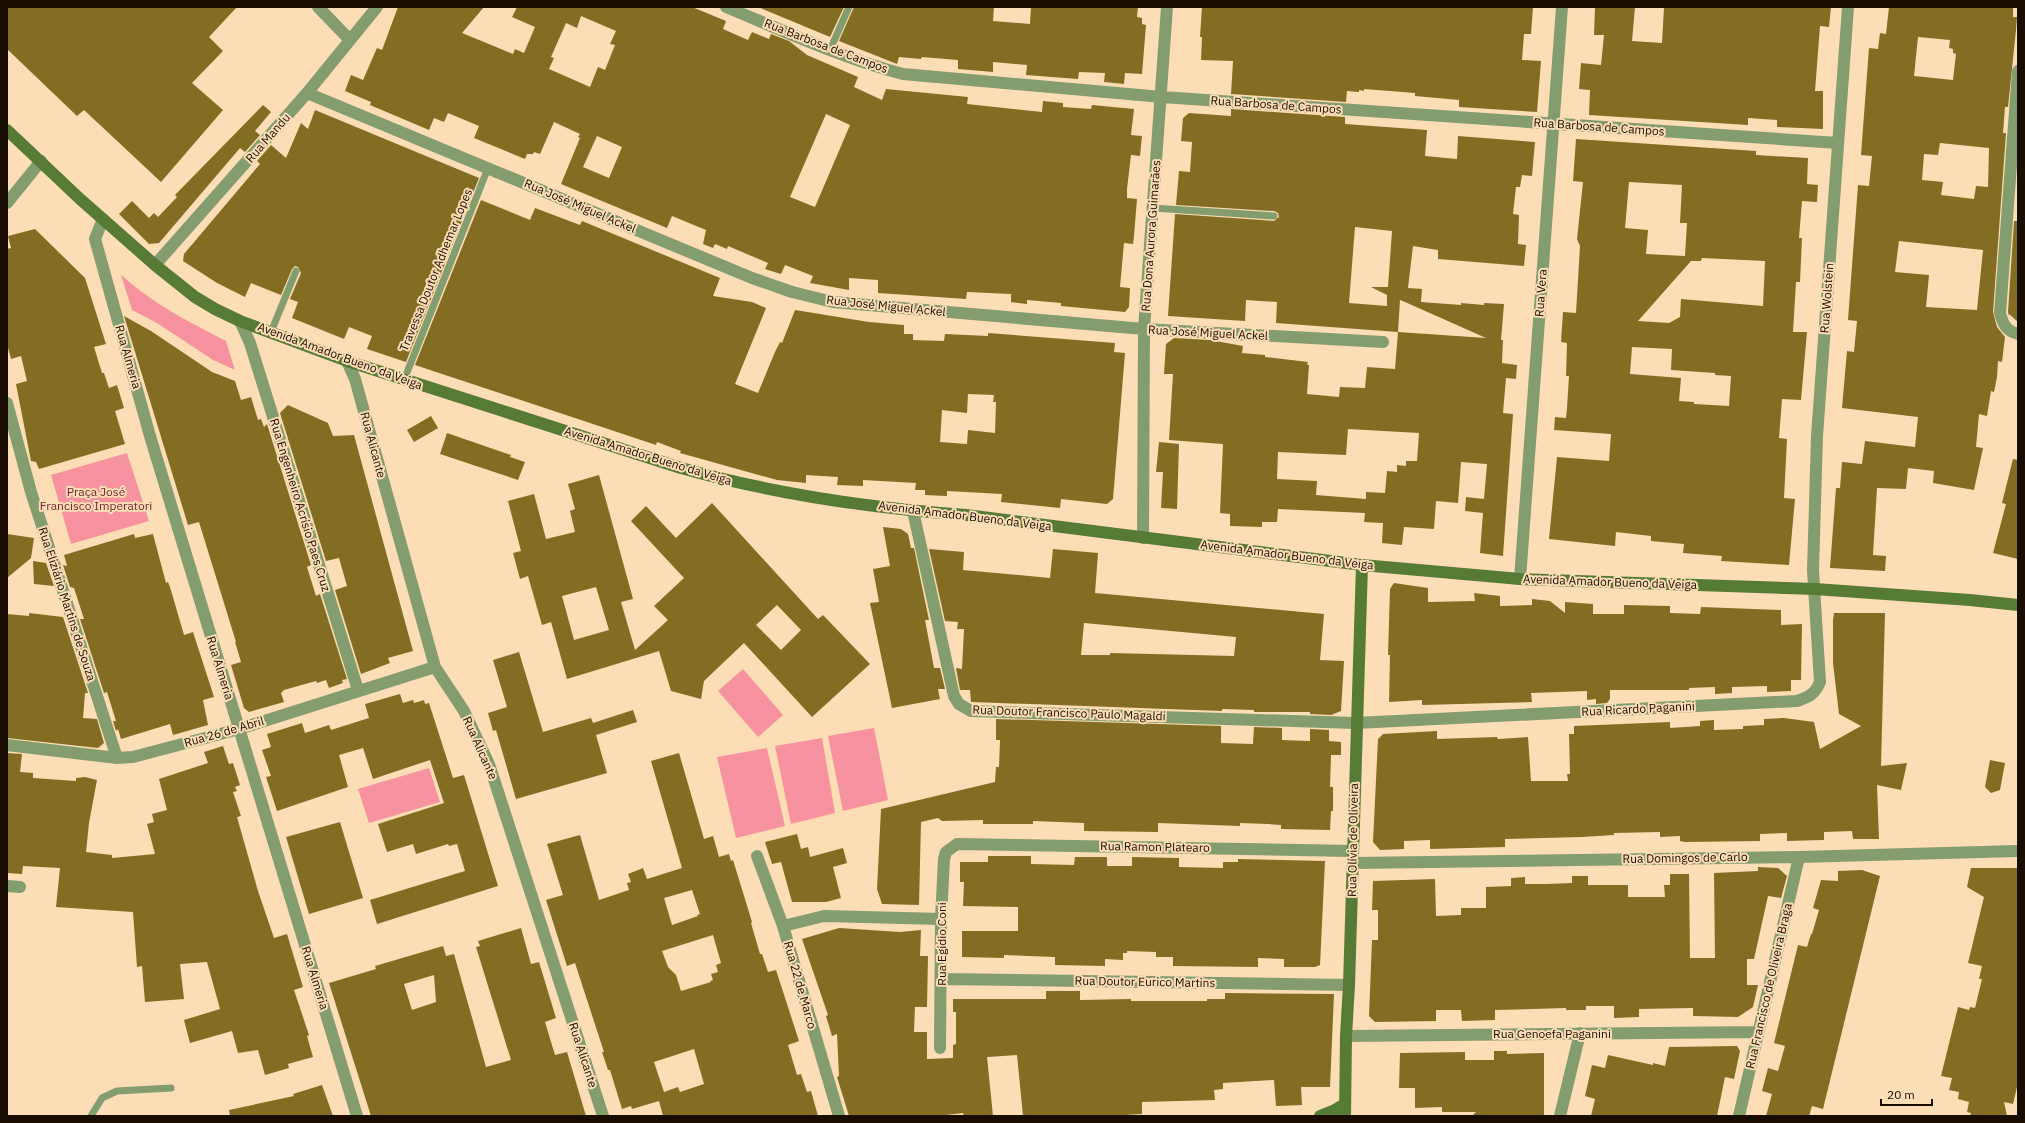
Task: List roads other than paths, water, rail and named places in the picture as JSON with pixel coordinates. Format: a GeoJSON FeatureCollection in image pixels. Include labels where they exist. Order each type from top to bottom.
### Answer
{"type":"FeatureCollection","features":[{"type":"Feature","properties":{"kind":"main road","name":"Avenida Amador Bueno da Veiga"},"geometry":{"type":"LineString","coordinates":[[7,130],[102,219],[155,265],[195,297],[240,321],[347,361],[404,380],[729,481],[778,492],[913,511],[966,515],[1362,565],[1520,579],[1815,590],[1970,600],[2018,605]]}},
{"type":"Feature","properties":{"kind":"main road","name":"Rua Olívia de Oliveira"},"geometry":{"type":"LineString","coordinates":[[1345,1110],[1346,1036],[1349,985],[1362,565]]}},
{"type":"Feature","properties":{"kind":"main road"},"geometry":{"type":"LineString","coordinates":[[1322,1116],[1345,1110]]}},
{"type":"Feature","properties":{"kind":"street"},"geometry":{"type":"LineString","coordinates":[[318,7],[349,39]]}},
{"type":"Feature","properties":{"kind":"street","name":"Rua Mandu"},"geometry":{"type":"LineString","coordinates":[[155,265],[307,93],[349,39],[377,7]]}},
{"type":"Feature","properties":{"kind":"street","name":"Rua Barbosa de Campos"},"geometry":{"type":"LineString","coordinates":[[726,7],[830,50],[874,66],[903,74],[1162,97],[1838,143]]}},
{"type":"Feature","properties":{"kind":"street","name":"Rua Dona Aurora Guimarães"},"geometry":{"type":"LineString","coordinates":[[1143,538],[1144,329],[1162,97],[1167,7]]}},
{"type":"Feature","properties":{"kind":"street","name":"Rua Vera"},"geometry":{"type":"LineString","coordinates":[[1520,579],[1562,7]]}},
{"type":"Feature","properties":{"kind":"street","name":"Rua Wolstein"},"geometry":{"type":"LineString","coordinates":[[1815,590],[1813,571],[1817,436],[1848,7]]}},
{"type":"Feature","properties":{"kind":"street"},"geometry":{"type":"LineString","coordinates":[[2018,71],[2000,313],[2003,324],[2013,333],[2018,334]]}},
{"type":"Feature","properties":{"kind":"street","name":"Rua José Miguel Ackel"},"geometry":{"type":"LineString","coordinates":[[307,93],[752,278],[792,292],[833,302],[1144,329],[1383,342]]}},
{"type":"Feature","properties":{"kind":"street"},"geometry":{"type":"LineString","coordinates":[[7,203],[41,161]]}},
{"type":"Feature","properties":{"kind":"street","name":"Rua Almeria"},"geometry":{"type":"LineString","coordinates":[[102,219],[95,239],[152,444],[357,1116]]}},
{"type":"Feature","properties":{"kind":"street","name":"Rua Engenheiro Acrísio Paes Cruz"},"geometry":{"type":"LineString","coordinates":[[240,321],[250,343],[358,690]]}},
{"type":"Feature","properties":{"kind":"street","name":"Rua Alicante"},"geometry":{"type":"LineString","coordinates":[[347,361],[355,379],[435,666],[464,711],[489,764],[602,1116]]}},
{"type":"Feature","properties":{"kind":"street","name":"Rua Eliziário Martins de Souza"},"geometry":{"type":"LineString","coordinates":[[8,410],[31,492],[117,758]]}},
{"type":"Feature","properties":{"kind":"street","name":"Rua Doutor Francisco Paulo Magaldi"},"geometry":{"type":"LineString","coordinates":[[913,511],[954,696],[965,708],[971,711],[1356,723]]}},
{"type":"Feature","properties":{"kind":"street","name":"Rua Ricardo Paganini"},"geometry":{"type":"LineString","coordinates":[[1356,723],[1797,701],[1809,697],[1816,690],[1820,682],[1815,590]]}},
{"type":"Feature","properties":{"kind":"street","name":"Rua 26 de Abril"},"geometry":{"type":"LineString","coordinates":[[7,745],[117,758],[133,757],[239,729],[435,666]]}},
{"type":"Feature","properties":{"kind":"street","name":"Rua Ramon Platearo"},"geometry":{"type":"LineString","coordinates":[[957,844],[1353,857]]}},
{"type":"Feature","properties":{"kind":"street","name":"Rua Egídio Coni"},"geometry":{"type":"LineString","coordinates":[[940,1048],[942,979],[941,919],[944,859],[946,852],[957,844]]}},
{"type":"Feature","properties":{"kind":"street","name":"Rua Domingos de Carlo"},"geometry":{"type":"LineString","coordinates":[[1353,857],[1799,857],[2018,851]]}},
{"type":"Feature","properties":{"kind":"street","name":"Rua 22 de Marco"},"geometry":{"type":"LineString","coordinates":[[757,856],[783,926],[839,1116]]}},
{"type":"Feature","properties":{"kind":"street","name":"Rua Francisco de Oliveira Braga"},"geometry":{"type":"LineString","coordinates":[[1739,1116],[1799,857]]}},
{"type":"Feature","properties":{"kind":"street"},"geometry":{"type":"LineString","coordinates":[[7,886],[20,887]]}},
{"type":"Feature","properties":{"kind":"street"},"geometry":{"type":"LineString","coordinates":[[783,926],[824,916],[941,919]]}},
{"type":"Feature","properties":{"kind":"street","name":"Rua Doutor Eurico Martins"},"geometry":{"type":"LineString","coordinates":[[942,979],[1349,985]]}},
{"type":"Feature","properties":{"kind":"street","name":"Rua Genoefa Paganini"},"geometry":{"type":"LineString","coordinates":[[1346,1036],[1758,1032]]}},
{"type":"Feature","properties":{"kind":"street"},"geometry":{"type":"LineString","coordinates":[[1560,1116],[1580,1034]]}},
{"type":"Feature","properties":{"kind":"lane"},"geometry":{"type":"LineString","coordinates":[[830,50],[848,7]]}},
{"type":"Feature","properties":{"kind":"lane","name":"Travessa Doutor Adhemar Lopes"},"geometry":{"type":"LineString","coordinates":[[404,380],[488,168]]}},
{"type":"Feature","properties":{"kind":"lane"},"geometry":{"type":"LineString","coordinates":[[1153,208],[1274,216]]}},
{"type":"Feature","properties":{"kind":"lane"},"geometry":{"type":"LineString","coordinates":[[270,332],[296,271]]}},
{"type":"Feature","properties":{"kind":"lane"},"geometry":{"type":"LineString","coordinates":[[91,1116],[102,1098],[117,1091],[171,1088]]}},
{"type":"Feature","properties":{"kind":"park label","name":"Praça José Francisco Imperatori"},"geometry":{"type":"Point","coordinates":[96,499]}}]}
